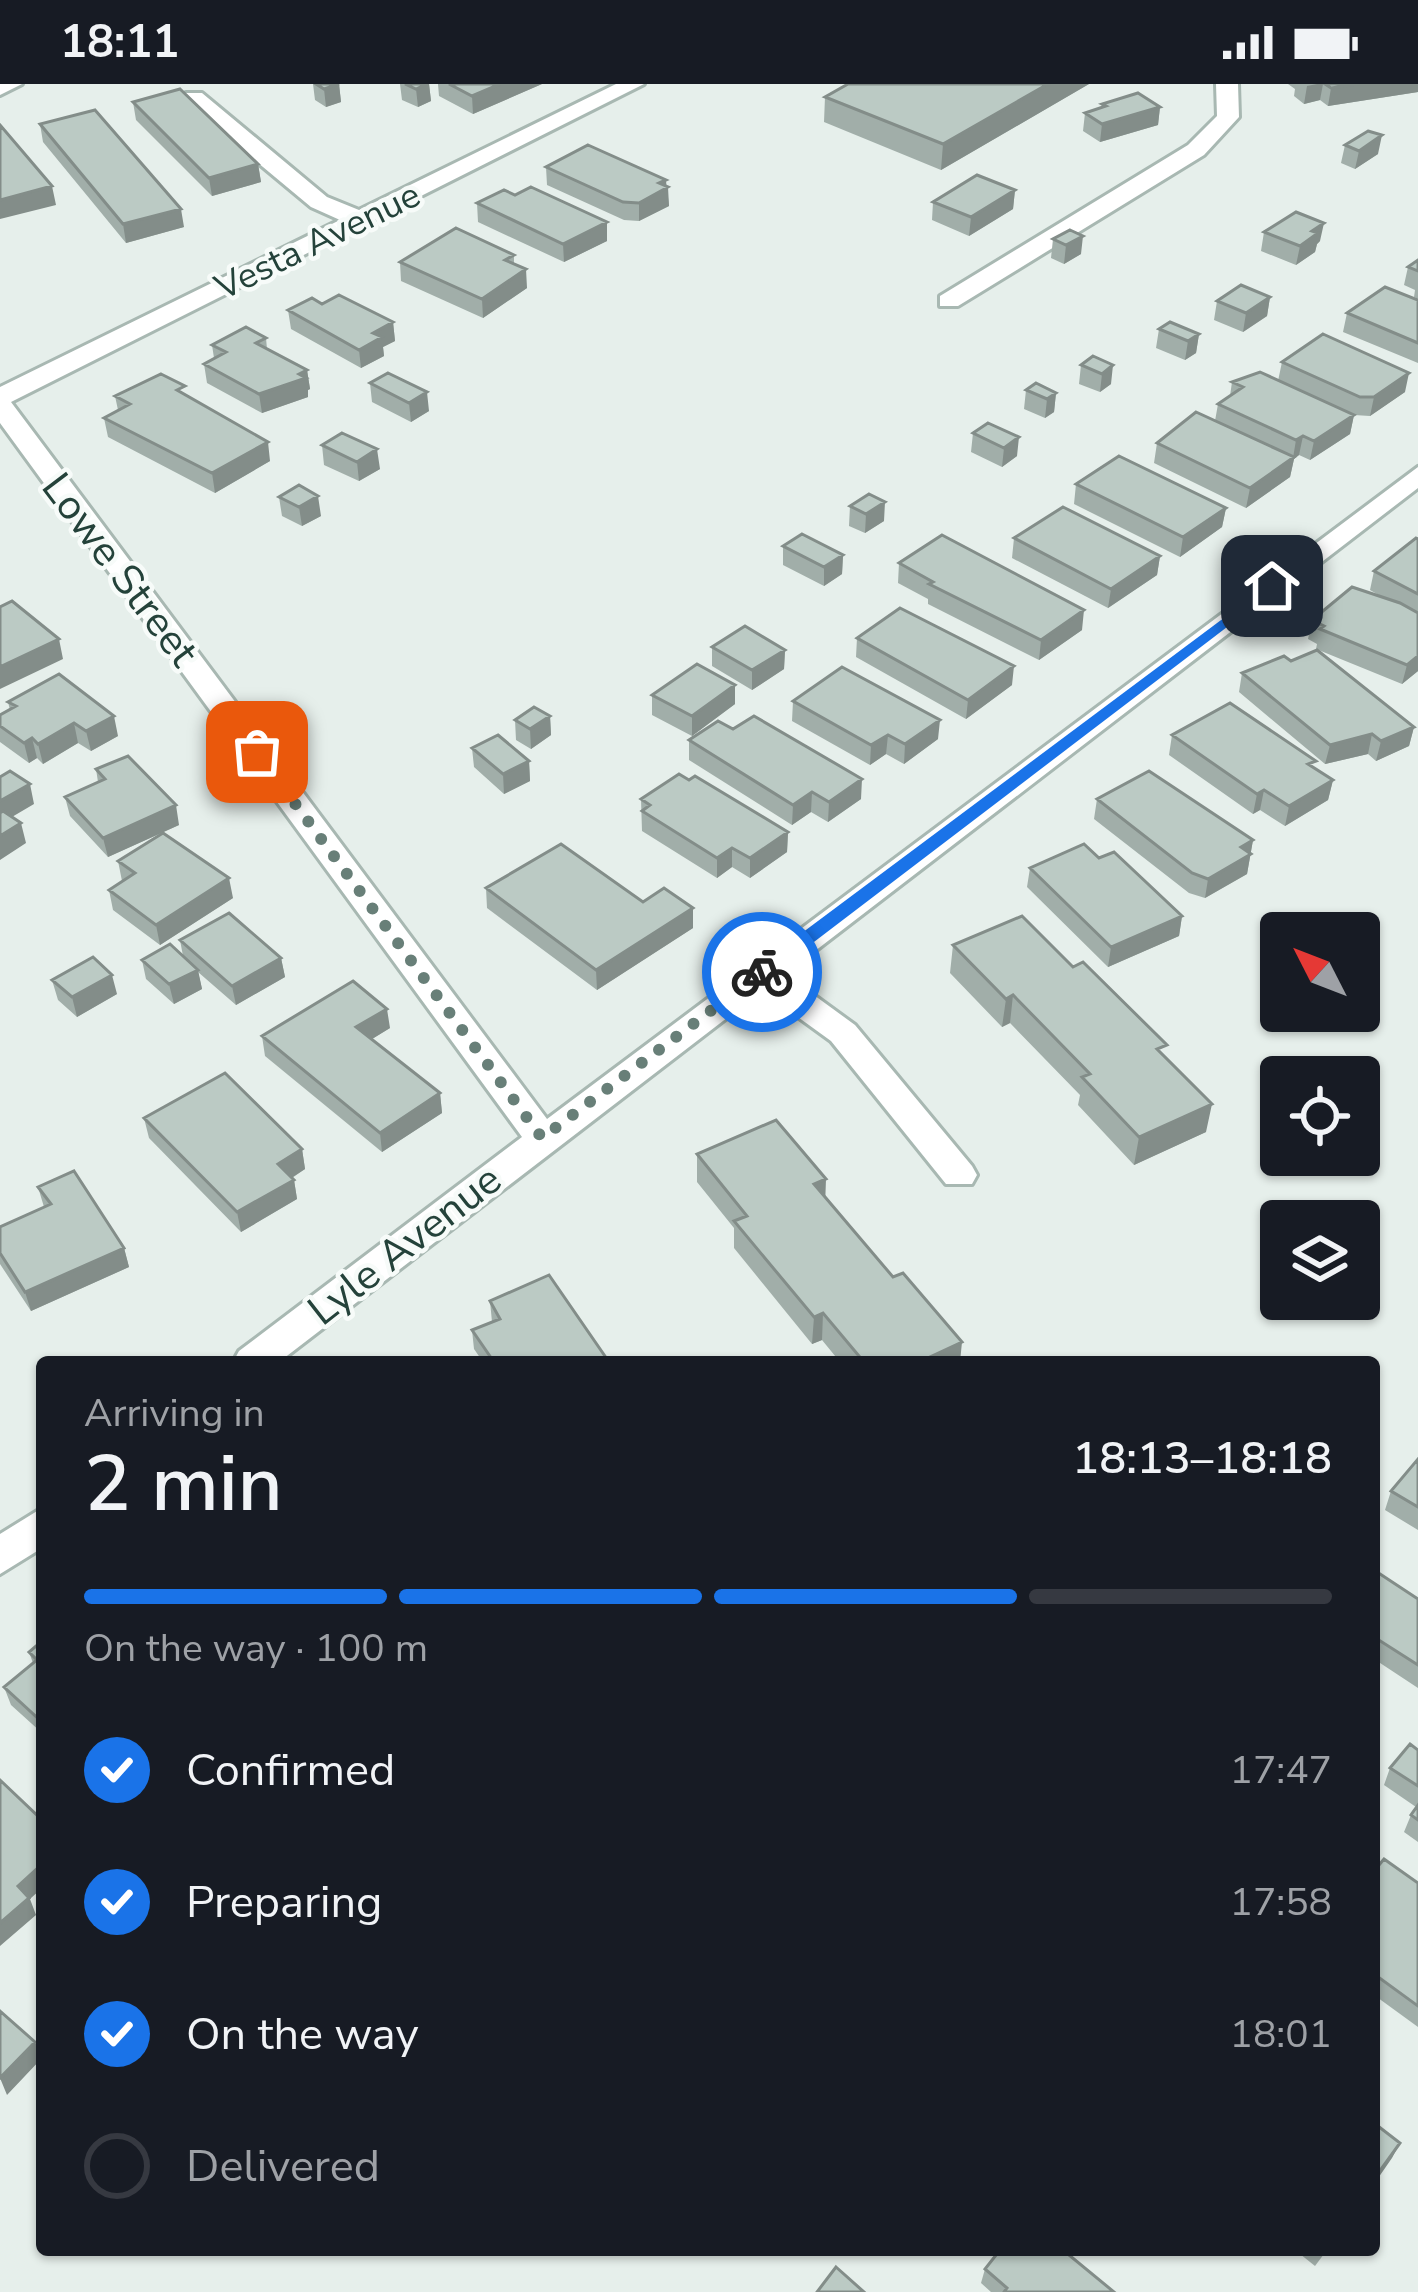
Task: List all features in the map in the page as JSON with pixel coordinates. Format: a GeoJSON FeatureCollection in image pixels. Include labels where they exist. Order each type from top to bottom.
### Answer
{"type":"FeatureCollection","features":[{"type":"Feature","properties":{"kind":"street"},"geometry":{"type":"LineString","coordinates":[[0,88],[10,84]]}},
{"type":"Feature","properties":{"kind":"street","name":"Vesta Avenue"},"geometry":{"type":"LineString","coordinates":[[0,401],[633,84]]}},
{"type":"Feature","properties":{"kind":"street"},"geometry":{"type":"LineString","coordinates":[[949,301],[1196,150],[1228,117],[1227,84]]}},
{"type":"Feature","properties":{"kind":"street"},"geometry":{"type":"LineString","coordinates":[[194,98],[319,202],[359,220]]}},
{"type":"Feature","properties":{"kind":"street","name":"Lowe Street"},"geometry":{"type":"LineString","coordinates":[[0,401],[542,1138]]}},
{"type":"Feature","properties":{"kind":"street","name":"Lyle Avenue"},"geometry":{"type":"LineString","coordinates":[[260,1356],[1418,476]]}},
{"type":"Feature","properties":{"kind":"street"},"geometry":{"type":"LineString","coordinates":[[760,974],[843,1033],[959,1175]]}},
{"type":"Feature","properties":{"kind":"street"},"geometry":{"type":"LineString","coordinates":[[0,1557],[36,1530]]}},
{"type":"Feature","properties":{"kind":"building"},"geometry":{"type":"Polygon","coordinates":[[[449,84],[500,84],[472,96],[449,84]]]}},
{"type":"Feature","properties":{"kind":"building"},"geometry":{"type":"Polygon","coordinates":[[[848,84],[1048,84],[943,144],[825,97],[848,84]]]}},
{"type":"Feature","properties":{"kind":"building"},"geometry":{"type":"Polygon","coordinates":[[[180,89],[258,164],[209,178],[133,102],[180,89]]]}},
{"type":"Feature","properties":{"kind":"building"},"geometry":{"type":"Polygon","coordinates":[[[1138,93],[1160,107],[1102,124],[1085,113],[1106,106],[1102,104],[1138,93]]]}},
{"type":"Feature","properties":{"kind":"building"},"geometry":{"type":"Polygon","coordinates":[[[95,110],[181,209],[123,224],[40,124],[95,110]]]}},
{"type":"Feature","properties":{"kind":"building"},"geometry":{"type":"Polygon","coordinates":[[[0,125],[52,186],[0,200],[0,125]]]}},
{"type":"Feature","properties":{"kind":"building"},"geometry":{"type":"Polygon","coordinates":[[[1368,131],[1382,135],[1359,151],[1345,145],[1368,131]]]}},
{"type":"Feature","properties":{"kind":"building"},"geometry":{"type":"Polygon","coordinates":[[[588,145],[666,180],[659,183],[668,187],[639,203],[623,202],[546,167],[588,145]]]}},
{"type":"Feature","properties":{"kind":"building"},"geometry":{"type":"Polygon","coordinates":[[[977,175],[1015,190],[971,217],[933,202],[977,175]]]}},
{"type":"Feature","properties":{"kind":"building"},"geometry":{"type":"Polygon","coordinates":[[[531,187],[607,222],[563,244],[477,203],[504,190],[515,195],[531,187]]]}},
{"type":"Feature","properties":{"kind":"building"},"geometry":{"type":"Polygon","coordinates":[[[1296,212],[1324,223],[1300,246],[1264,232],[1296,212]]]}},
{"type":"Feature","properties":{"kind":"building"},"geometry":{"type":"Polygon","coordinates":[[[456,228],[514,255],[505,260],[526,269],[482,299],[400,262],[456,228]]]}},
{"type":"Feature","properties":{"kind":"building"},"geometry":{"type":"Polygon","coordinates":[[[1070,230],[1083,236],[1066,245],[1053,239],[1070,230]]]}},
{"type":"Feature","properties":{"kind":"building"},"geometry":{"type":"Polygon","coordinates":[[[1241,285],[1270,297],[1246,313],[1217,301],[1241,285]]]}},
{"type":"Feature","properties":{"kind":"building"},"geometry":{"type":"Polygon","coordinates":[[[1385,287],[1418,300],[1418,343],[1347,313],[1385,287]]]}},
{"type":"Feature","properties":{"kind":"building"},"geometry":{"type":"Polygon","coordinates":[[[339,295],[393,322],[373,333],[382,337],[359,350],[288,310],[312,298],[322,304],[339,295]]]}},
{"type":"Feature","properties":{"kind":"building"},"geometry":{"type":"Polygon","coordinates":[[[1170,322],[1199,334],[1188,341],[1159,329],[1170,322]]]}},
{"type":"Feature","properties":{"kind":"building"},"geometry":{"type":"Polygon","coordinates":[[[246,327],[266,338],[256,343],[307,370],[299,374],[306,378],[259,394],[204,364],[226,352],[212,345],[246,327]]]}},
{"type":"Feature","properties":{"kind":"building"},"geometry":{"type":"Polygon","coordinates":[[[1323,334],[1409,373],[1374,397],[1360,397],[1282,362],[1323,334]]]}},
{"type":"Feature","properties":{"kind":"building"},"geometry":{"type":"Polygon","coordinates":[[[1093,356],[1113,365],[1102,374],[1081,365],[1093,356]]]}},
{"type":"Feature","properties":{"kind":"building"},"geometry":{"type":"Polygon","coordinates":[[[1260,372],[1354,415],[1314,441],[1303,436],[1296,440],[1218,404],[1243,387],[1232,382],[1260,372]]]}},
{"type":"Feature","properties":{"kind":"building"},"geometry":{"type":"Polygon","coordinates":[[[388,373],[427,392],[409,403],[370,383],[388,373]]]}},
{"type":"Feature","properties":{"kind":"building"},"geometry":{"type":"Polygon","coordinates":[[[161,374],[185,386],[177,390],[268,442],[212,473],[104,418],[130,404],[115,396],[161,374]]]}},
{"type":"Feature","properties":{"kind":"building"},"geometry":{"type":"Polygon","coordinates":[[[1036,383],[1056,393],[1047,399],[1026,390],[1036,383]]]}},
{"type":"Feature","properties":{"kind":"building"},"geometry":{"type":"Polygon","coordinates":[[[1196,412],[1294,457],[1250,488],[1157,443],[1196,412]]]}},
{"type":"Feature","properties":{"kind":"building"},"geometry":{"type":"Polygon","coordinates":[[[988,423],[1019,437],[1004,448],[973,433],[988,423]]]}},
{"type":"Feature","properties":{"kind":"building"},"geometry":{"type":"Polygon","coordinates":[[[342,433],[377,449],[357,462],[322,445],[342,433]]]}},
{"type":"Feature","properties":{"kind":"building"},"geometry":{"type":"Polygon","coordinates":[[[1119,456],[1226,508],[1183,537],[1076,484],[1119,456]]]}},
{"type":"Feature","properties":{"kind":"building"},"geometry":{"type":"Polygon","coordinates":[[[299,485],[318,496],[299,507],[279,497],[299,485]]]}},
{"type":"Feature","properties":{"kind":"building"},"geometry":{"type":"Polygon","coordinates":[[[869,494],[885,502],[866,514],[850,506],[869,494]]]}},
{"type":"Feature","properties":{"kind":"building"},"geometry":{"type":"Polygon","coordinates":[[[1063,507],[1160,556],[1111,589],[1014,538],[1063,507]]]}},
{"type":"Feature","properties":{"kind":"building"},"geometry":{"type":"Polygon","coordinates":[[[802,534],[843,555],[824,567],[783,546],[802,534]]]}},
{"type":"Feature","properties":{"kind":"building"},"geometry":{"type":"Polygon","coordinates":[[[942,535],[1084,610],[1041,640],[929,584],[933,582],[899,563],[942,535]]]}},
{"type":"Feature","properties":{"kind":"building"},"geometry":{"type":"Polygon","coordinates":[[[1418,539],[1418,594],[1374,571],[1418,539]]]}},
{"type":"Feature","properties":{"kind":"building"},"geometry":{"type":"Polygon","coordinates":[[[1352,587],[1418,613],[1418,656],[1407,665],[1320,629],[1324,626],[1312,620],[1352,587]]]}},
{"type":"Feature","properties":{"kind":"building"},"geometry":{"type":"Polygon","coordinates":[[[12,601],[59,639],[0,667],[0,607],[12,601]]]}},
{"type":"Feature","properties":{"kind":"building"},"geometry":{"type":"Polygon","coordinates":[[[900,608],[1014,666],[968,700],[857,638],[900,608]]]}},
{"type":"Feature","properties":{"kind":"building"},"geometry":{"type":"Polygon","coordinates":[[[745,626],[785,650],[752,670],[712,647],[745,626]]]}},
{"type":"Feature","properties":{"kind":"building"},"geometry":{"type":"Polygon","coordinates":[[[1317,650],[1414,727],[1381,741],[1372,734],[1330,745],[1242,673],[1284,656],[1291,661],[1317,650]]]}},
{"type":"Feature","properties":{"kind":"building"},"geometry":{"type":"Polygon","coordinates":[[[697,664],[735,685],[692,716],[652,695],[697,664]]]}},
{"type":"Feature","properties":{"kind":"building"},"geometry":{"type":"Polygon","coordinates":[[[842,667],[940,720],[905,744],[888,735],[871,745],[793,701],[842,667]]]}},
{"type":"Feature","properties":{"kind":"building"},"geometry":{"type":"Polygon","coordinates":[[[59,674],[114,716],[86,731],[74,723],[38,744],[32,738],[24,743],[0,726],[0,715],[16,706],[8,702],[59,674]]]}},
{"type":"Feature","properties":{"kind":"building"},"geometry":{"type":"Polygon","coordinates":[[[1230,703],[1316,761],[1308,764],[1333,780],[1289,806],[1264,790],[1257,794],[1172,735],[1230,703]]]}},
{"type":"Feature","properties":{"kind":"building"},"geometry":{"type":"Polygon","coordinates":[[[534,707],[550,716],[530,729],[515,720],[534,707]]]}},
{"type":"Feature","properties":{"kind":"building"},"geometry":{"type":"Polygon","coordinates":[[[754,716],[862,779],[829,802],[812,792],[793,805],[689,740],[718,721],[733,729],[754,716]]]}},
{"type":"Feature","properties":{"kind":"building"},"geometry":{"type":"Polygon","coordinates":[[[498,735],[529,761],[503,774],[472,748],[498,735]]]}},
{"type":"Feature","properties":{"kind":"building"},"geometry":{"type":"Polygon","coordinates":[[[128,756],[176,805],[103,838],[65,797],[105,779],[96,769],[128,756]]]}},
{"type":"Feature","properties":{"kind":"building"},"geometry":{"type":"Polygon","coordinates":[[[10,771],[30,784],[0,801],[0,777],[10,771]]]}},
{"type":"Feature","properties":{"kind":"building"},"geometry":{"type":"Polygon","coordinates":[[[1149,771],[1253,840],[1241,847],[1251,854],[1208,879],[1192,873],[1097,799],[1149,771]]]}},
{"type":"Feature","properties":{"kind":"building"},"geometry":{"type":"Polygon","coordinates":[[[679,774],[689,780],[695,776],[788,832],[750,858],[732,848],[717,858],[642,811],[650,805],[641,799],[679,774]]]}},
{"type":"Feature","properties":{"kind":"building"},"geometry":{"type":"Polygon","coordinates":[[[0,813],[21,823],[0,836],[0,813]]]}},
{"type":"Feature","properties":{"kind":"building"},"geometry":{"type":"Polygon","coordinates":[[[163,833],[229,878],[156,925],[109,890],[135,873],[118,861],[163,833]]]}},
{"type":"Feature","properties":{"kind":"building"},"geometry":{"type":"Polygon","coordinates":[[[561,844],[643,902],[664,888],[693,908],[596,970],[486,888],[561,844]]]}},
{"type":"Feature","properties":{"kind":"building"},"geometry":{"type":"Polygon","coordinates":[[[1084,844],[1099,858],[1114,852],[1182,916],[1111,947],[1030,868],[1084,844]]]}},
{"type":"Feature","properties":{"kind":"building"},"geometry":{"type":"Polygon","coordinates":[[[229,913],[281,958],[232,986],[180,940],[229,913]]]}},
{"type":"Feature","properties":{"kind":"building"},"geometry":{"type":"Polygon","coordinates":[[[1022,916],[1073,967],[1083,962],[1167,1045],[1157,1049],[1212,1104],[1139,1137],[1082,1077],[1090,1074],[1013,995],[1006,999],[953,945],[1022,916]]]}},
{"type":"Feature","properties":{"kind":"building"},"geometry":{"type":"Polygon","coordinates":[[[170,944],[198,970],[169,984],[142,960],[170,944]]]}},
{"type":"Feature","properties":{"kind":"building"},"geometry":{"type":"Polygon","coordinates":[[[93,957],[112,975],[72,997],[52,980],[93,957]]]}},
{"type":"Feature","properties":{"kind":"building"},"geometry":{"type":"Polygon","coordinates":[[[353,981],[387,1009],[356,1027],[440,1093],[380,1133],[262,1036],[353,981]]]}},
{"type":"Feature","properties":{"kind":"building"},"geometry":{"type":"Polygon","coordinates":[[[225,1073],[302,1149],[278,1164],[294,1180],[237,1212],[144,1118],[225,1073]]]}},
{"type":"Feature","properties":{"kind":"building"},"geometry":{"type":"Polygon","coordinates":[[[776,1120],[826,1179],[814,1184],[893,1277],[903,1273],[962,1342],[932,1356],[859,1356],[823,1313],[814,1317],[734,1221],[747,1216],[697,1154],[776,1120]]]}},
{"type":"Feature","properties":{"kind":"building"},"geometry":{"type":"Polygon","coordinates":[[[74,1171],[124,1248],[25,1292],[0,1253],[0,1227],[51,1204],[38,1187],[74,1171]]]}},
{"type":"Feature","properties":{"kind":"building"},"geometry":{"type":"Polygon","coordinates":[[[549,1275],[605,1356],[490,1356],[472,1330],[500,1319],[490,1301],[549,1275]]]}},
{"type":"Feature","properties":{"kind":"building"},"geometry":{"type":"Polygon","coordinates":[[[1418,1459],[1418,1507],[1391,1491],[1418,1459]]]}},
{"type":"Feature","properties":{"kind":"building"},"geometry":{"type":"Polygon","coordinates":[[[1380,1574],[1418,1599],[1418,1665],[1380,1641],[1380,1574]]]}},
{"type":"Feature","properties":{"kind":"building"},"geometry":{"type":"Polygon","coordinates":[[[36,1661],[36,1716],[4,1687],[36,1661]]]}},
{"type":"Feature","properties":{"kind":"building"},"geometry":{"type":"Polygon","coordinates":[[[1410,1744],[1418,1750],[1418,1786],[1390,1768],[1410,1744]]]}},
{"type":"Feature","properties":{"kind":"building"},"geometry":{"type":"Polygon","coordinates":[[[0,1780],[36,1814],[36,1870],[18,1886],[29,1898],[0,1923],[0,1780]]]}},
{"type":"Feature","properties":{"kind":"building"},"geometry":{"type":"Polygon","coordinates":[[[1384,1859],[1418,1883],[1418,2006],[1380,1978],[1380,1864],[1384,1859]]]}},
{"type":"Feature","properties":{"kind":"building"},"geometry":{"type":"Polygon","coordinates":[[[0,2011],[35,2042],[0,2078],[0,2011]]]}},
{"type":"Feature","properties":{"kind":"building"},"geometry":{"type":"Polygon","coordinates":[[[1380,2128],[1400,2143],[1380,2171],[1380,2128]]]}},
{"type":"Feature","properties":{"kind":"building"},"geometry":{"type":"Polygon","coordinates":[[[995,2256],[1070,2256],[1114,2292],[1004,2292],[1007,2288],[985,2269],[995,2256]]]}},
{"type":"Feature","properties":{"kind":"building"},"geometry":{"type":"Polygon","coordinates":[[[836,2267],[864,2292],[817,2292],[836,2267]]]}},
{"type":"Feature","properties":{"kind":"way so far"},"geometry":{"type":"LineString","coordinates":[[257,752],[542,1138],[762,972]]}},
{"type":"Feature","properties":{"kind":"route"},"geometry":{"type":"LineString","coordinates":[[762,972],[1272,586]]}}]}
